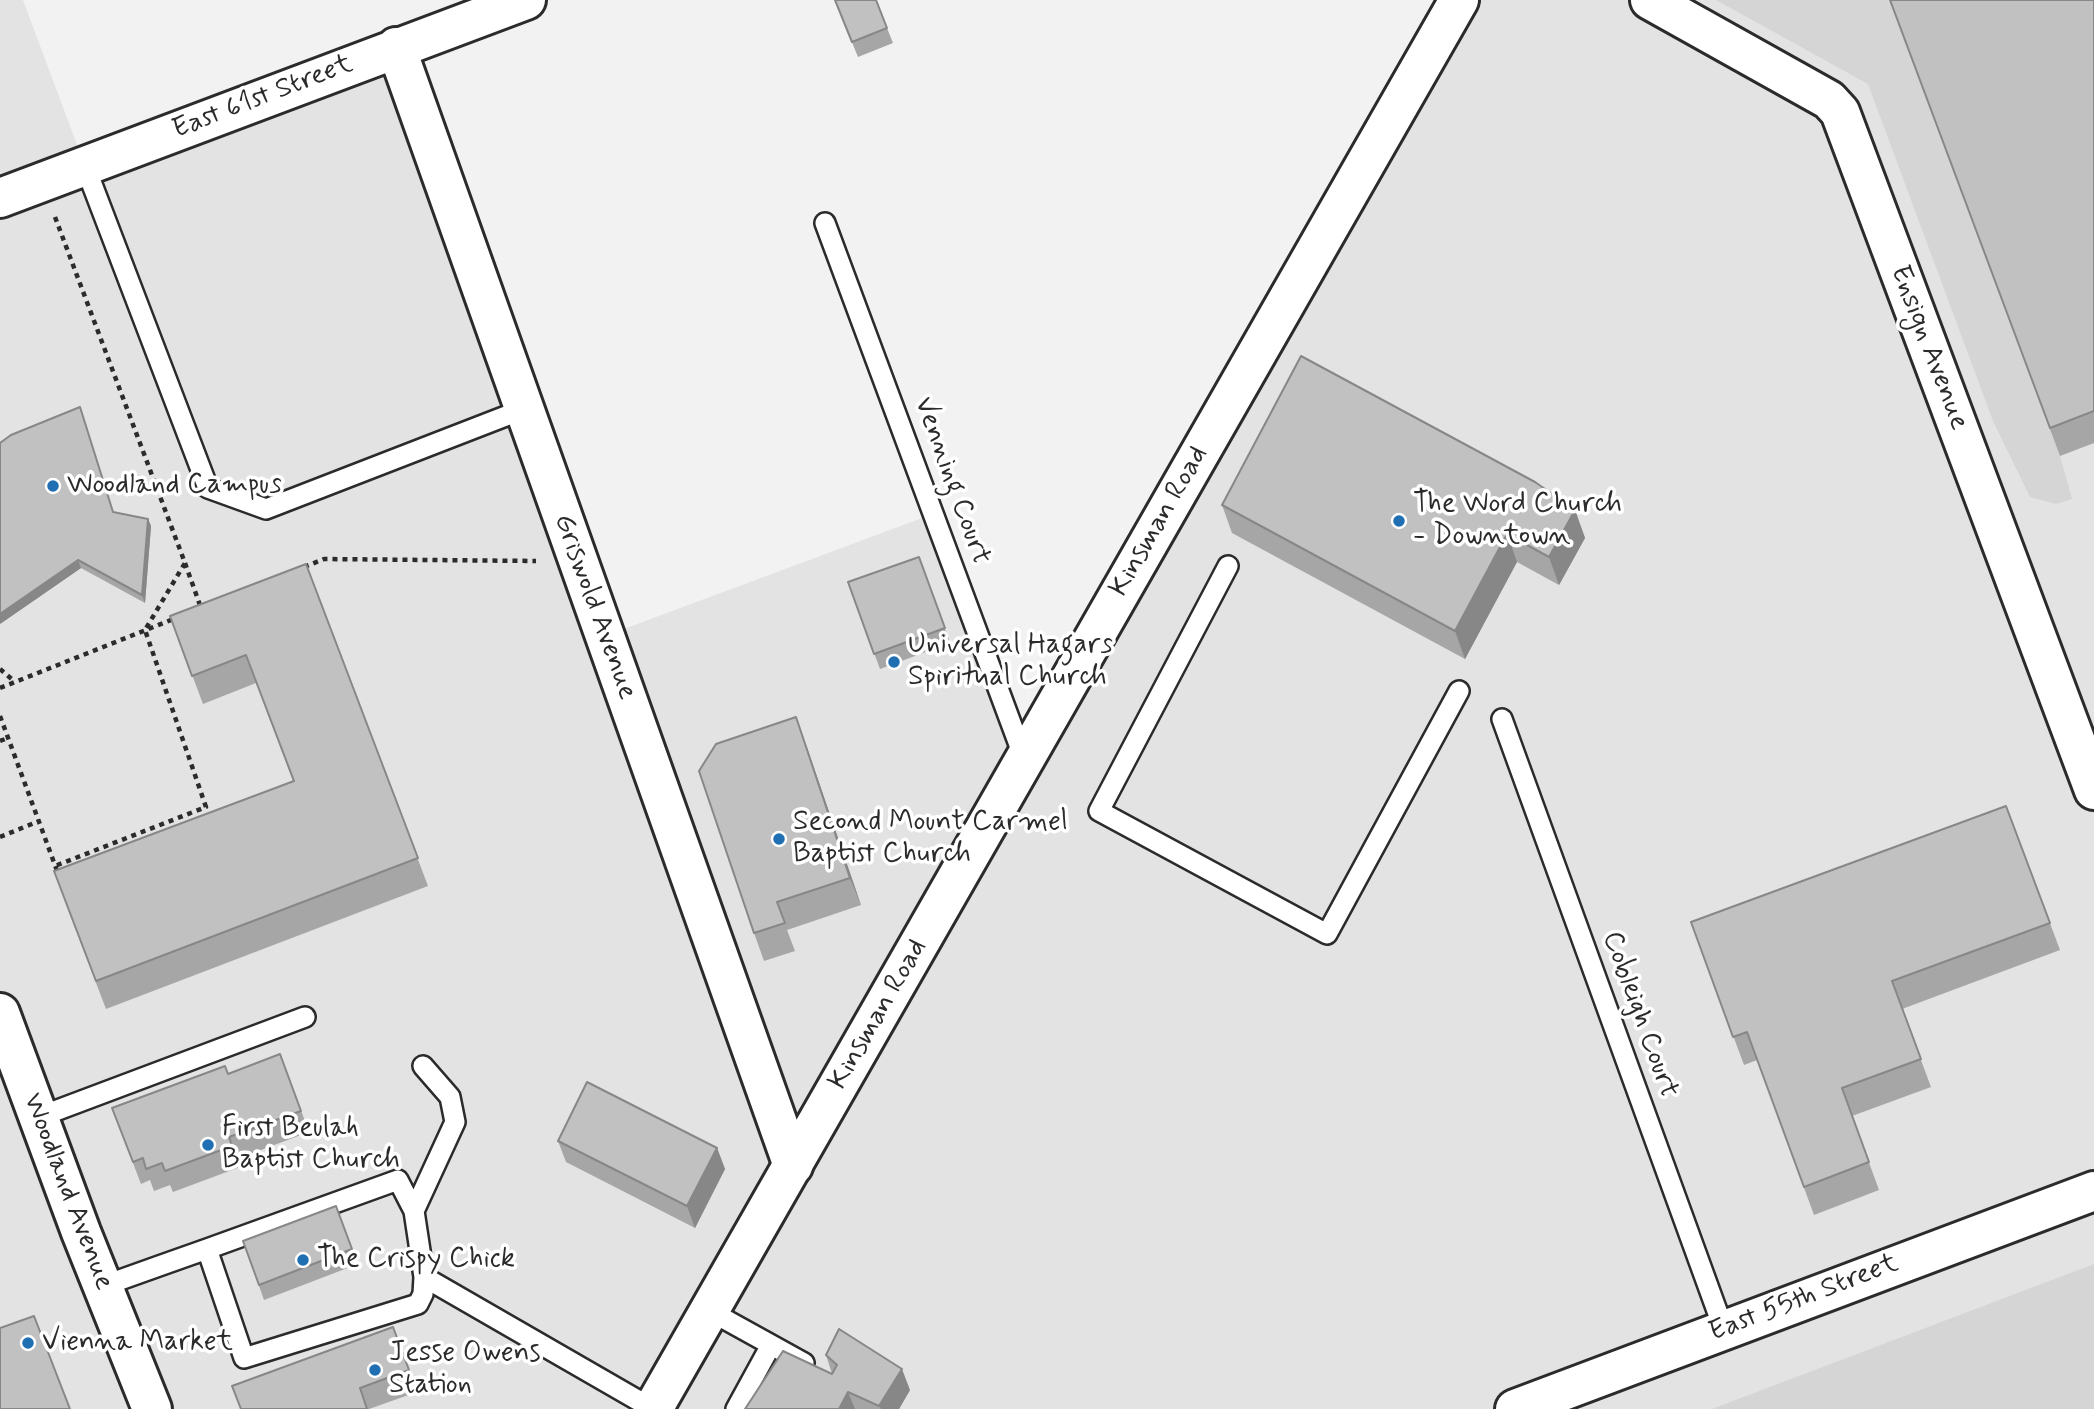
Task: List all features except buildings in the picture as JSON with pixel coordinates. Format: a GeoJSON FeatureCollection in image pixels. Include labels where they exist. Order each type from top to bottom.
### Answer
{"type":"FeatureCollection","features":[{"type":"Feature","properties":{"kind":"street","name":"East 61st Street"},"geometry":{"type":"LineString","coordinates":[[0,198],[526,0]]}},
{"type":"Feature","properties":{"kind":"street","name":"Kinsman Road"},"geometry":{"type":"LineString","coordinates":[[653,1409],[1459,0]]}},
{"type":"Feature","properties":{"kind":"street","name":"Ensign Avenue"},"geometry":{"type":"LineString","coordinates":[[1650,0],[1829,100],[1840,113],[2094,790]]}},
{"type":"Feature","properties":{"kind":"street","name":"Griswold Avenue"},"geometry":{"type":"LineString","coordinates":[[396,47],[793,1166]]}},
{"type":"Feature","properties":{"kind":"street","name":"Woodland Avenue"},"geometry":{"type":"LineString","coordinates":[[0,1013],[152,1409]]}},
{"type":"Feature","properties":{"kind":"street","name":"East 55th Street"},"geometry":{"type":"LineString","coordinates":[[1515,1409],[2094,1191]]}},
{"type":"Feature","properties":{"kind":"lane"},"geometry":{"type":"LineString","coordinates":[[85,166],[208,488],[266,509],[524,409]]}},
{"type":"Feature","properties":{"kind":"lane","name":"Venning Court"},"geometry":{"type":"LineString","coordinates":[[825,223],[1024,758]]}},
{"type":"Feature","properties":{"kind":"lane"},"geometry":{"type":"LineString","coordinates":[[1228,566],[1099,811],[1327,934],[1459,691]]}},
{"type":"Feature","properties":{"kind":"lane","name":"Cobleigh Court"},"geometry":{"type":"LineString","coordinates":[[1502,719],[1724,1329]]}},
{"type":"Feature","properties":{"kind":"lane"},"geometry":{"type":"LineString","coordinates":[[39,1117],[305,1017]]}},
{"type":"Feature","properties":{"kind":"lane"},"geometry":{"type":"LineString","coordinates":[[414,1211],[455,1122],[450,1097],[423,1066]]}},
{"type":"Feature","properties":{"kind":"lane"},"geometry":{"type":"LineString","coordinates":[[103,1286],[398,1180],[414,1211],[424,1277],[423,1294],[418,1304],[244,1358],[206,1249]]}},
{"type":"Feature","properties":{"kind":"lane"},"geometry":{"type":"LineString","coordinates":[[424,1277],[653,1409]]}},
{"type":"Feature","properties":{"kind":"lane"},"geometry":{"type":"LineString","coordinates":[[709,1311],[820,1371]]}},
{"type":"Feature","properties":{"kind":"lane"},"geometry":{"type":"LineString","coordinates":[[736,1409],[771,1345]]}},
{"type":"Feature","properties":{"kind":"path"},"geometry":{"type":"LineString","coordinates":[[55,217],[201,608],[190,612]]}},
{"type":"Feature","properties":{"kind":"path"},"geometry":{"type":"LineString","coordinates":[[300,569],[324,559],[536,561]]}},
{"type":"Feature","properties":{"kind":"path"},"geometry":{"type":"LineString","coordinates":[[55,866],[206,807],[145,630],[185,563]]}},
{"type":"Feature","properties":{"kind":"path"},"geometry":{"type":"LineString","coordinates":[[0,688],[179,617]]}},
{"type":"Feature","properties":{"kind":"path"},"geometry":{"type":"LineString","coordinates":[[0,669],[15,682]]}},
{"type":"Feature","properties":{"kind":"path"},"geometry":{"type":"LineString","coordinates":[[0,716],[61,881]]}},
{"type":"Feature","properties":{"kind":"path"},"geometry":{"type":"LineString","coordinates":[[0,741],[8,738]]}},
{"type":"Feature","properties":{"kind":"path"},"geometry":{"type":"LineString","coordinates":[[0,837],[39,821]]}},
{"type":"Feature","properties":{"kind":"shaded area"},"geometry":{"type":"Polygon","coordinates":[[[0,0],[23,0],[85,166],[396,47],[605,636],[933,514],[1024,758],[1459,0],[2094,0],[2094,1409],[0,1409],[0,0]]]}},
{"type":"Feature","properties":{"kind":"shaded area"},"geometry":{"type":"Polygon","coordinates":[[[1716,0],[1890,0],[2060,456],[2072,499],[2056,504],[2030,497],[1993,421],[1868,84],[1716,0]]]}},
{"type":"Feature","properties":{"kind":"shaded area"},"geometry":{"type":"Polygon","coordinates":[[[2094,1264],[2094,1409],[1712,1409],[2094,1264]]]}},
{"type":"Feature","properties":{"kind":"place","name":"Woodland Campus"},"geometry":{"type":"Point","coordinates":[53,486]}},
{"type":"Feature","properties":{"kind":"place","name":"The Word Church - Downtown"},"geometry":{"type":"Point","coordinates":[1399,521]}},
{"type":"Feature","properties":{"kind":"place","name":"Universal Hagars Spiritual Church"},"geometry":{"type":"Point","coordinates":[894,662]}},
{"type":"Feature","properties":{"kind":"place","name":"Second Mount Carmel Baptist Church"},"geometry":{"type":"Point","coordinates":[779,839]}},
{"type":"Feature","properties":{"kind":"place","name":"First Beulah Baptist Church"},"geometry":{"type":"Point","coordinates":[208,1145]}},
{"type":"Feature","properties":{"kind":"place","name":"The Crispy Chick"},"geometry":{"type":"Point","coordinates":[303,1260]}},
{"type":"Feature","properties":{"kind":"place","name":"Vienna Market"},"geometry":{"type":"Point","coordinates":[28,1343]}},
{"type":"Feature","properties":{"kind":"place","name":"Jesse Owens Station"},"geometry":{"type":"Point","coordinates":[375,1370]}}]}
